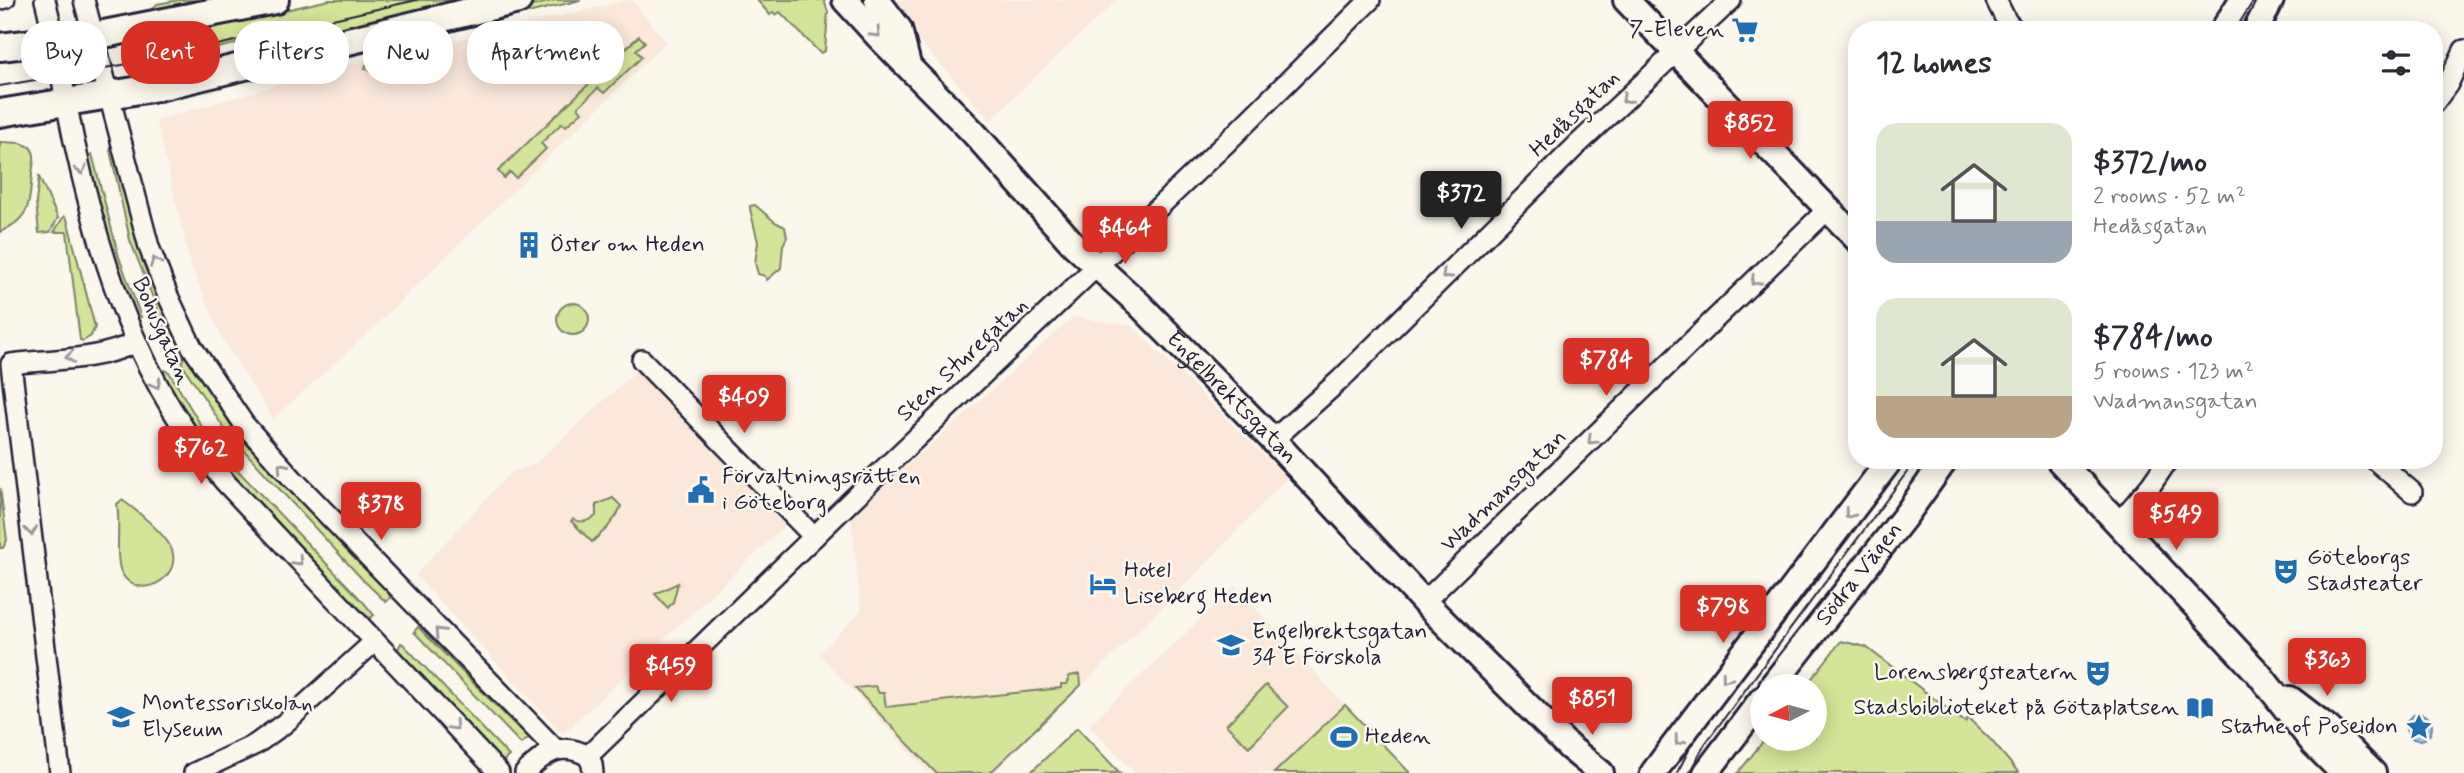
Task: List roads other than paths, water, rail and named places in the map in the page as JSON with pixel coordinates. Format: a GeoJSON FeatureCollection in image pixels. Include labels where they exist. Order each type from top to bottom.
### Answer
{"type":"FeatureCollection","features":[{"type":"Feature","properties":{"kind":"main road"},"geometry":{"type":"LineString","coordinates":[[107,33],[275,0]]}},
{"type":"Feature","properties":{"kind":"main road"},"geometry":{"type":"LineString","coordinates":[[0,113],[158,87],[518,0]]}},
{"type":"Feature","properties":{"kind":"main road"},"geometry":{"type":"LineString","coordinates":[[0,47],[21,44]]}},
{"type":"Feature","properties":{"kind":"street"},"geometry":{"type":"LineString","coordinates":[[0,2],[7,0]]}},
{"type":"Feature","properties":{"kind":"street","name":"Bohusgatan"},"geometry":{"type":"LineString","coordinates":[[45,0],[50,21]]}},
{"type":"Feature","properties":{"kind":"street","name":"Bohusgatan"},"geometry":{"type":"LineString","coordinates":[[84,0],[89,21]]}},
{"type":"Feature","properties":{"kind":"street","name":"Engelbrektsgatan"},"geometry":{"type":"LineString","coordinates":[[845,0],[972,131],[1074,245],[1128,292],[1273,440],[1424,602],[1554,732],[1601,773]]}},
{"type":"Feature","properties":{"kind":"street"},"geometry":{"type":"LineString","coordinates":[[877,0],[899,29],[908,65]]}},
{"type":"Feature","properties":{"kind":"street","name":"Sten Sturegatan"},"geometry":{"type":"LineString","coordinates":[[556,750],[574,750],[591,764],[814,537],[1225,144],[1370,0]]}},
{"type":"Feature","properties":{"kind":"street"},"geometry":{"type":"LineString","coordinates":[[1626,0],[1848,230]]}},
{"type":"Feature","properties":{"kind":"street","name":"Hedåsgatan"},"geometry":{"type":"LineString","coordinates":[[1273,440],[1340,380],[1576,146],[1731,0]]}},
{"type":"Feature","properties":{"kind":"street"},"geometry":{"type":"LineString","coordinates":[[1996,0],[2006,21]]}},
{"type":"Feature","properties":{"kind":"street"},"geometry":{"type":"LineString","coordinates":[[2229,21],[2242,0]]}},
{"type":"Feature","properties":{"kind":"street"},"geometry":{"type":"LineString","coordinates":[[2261,21],[2272,0]]}},
{"type":"Feature","properties":{"kind":"street"},"geometry":{"type":"LineString","coordinates":[[2449,84],[2464,50]]}},
{"type":"Feature","properties":{"kind":"street","name":"Bohusgatan"},"geometry":{"type":"LineString","coordinates":[[62,84],[102,252],[135,342],[168,405],[205,459],[499,773]]}},
{"type":"Feature","properties":{"kind":"street","name":"Bohusgatan"},"geometry":{"type":"LineString","coordinates":[[107,84],[149,247],[178,320],[222,394],[244,424],[292,478],[556,750]]}},
{"type":"Feature","properties":{"kind":"street","name":"Wadmansgatan"},"geometry":{"type":"LineString","coordinates":[[1424,602],[1828,209]]}},
{"type":"Feature","properties":{"kind":"street"},"geometry":{"type":"LineString","coordinates":[[60,773],[11,364],[102,354],[135,342]]}},
{"type":"Feature","properties":{"kind":"street"},"geometry":{"type":"LineString","coordinates":[[642,360],[814,537]]}},
{"type":"Feature","properties":{"kind":"street","name":"Södra Vägen"},"geometry":{"type":"LineString","coordinates":[[1653,773],[1883,469]]}},
{"type":"Feature","properties":{"kind":"street","name":"Södra Vägen"},"geometry":{"type":"LineString","coordinates":[[1781,674],[1906,515],[1939,469]]}},
{"type":"Feature","properties":{"kind":"street"},"geometry":{"type":"LineString","coordinates":[[2067,469],[2259,674],[2328,728],[2356,770]]}},
{"type":"Feature","properties":{"kind":"street"},"geometry":{"type":"LineString","coordinates":[[2119,524],[2162,469]]}},
{"type":"Feature","properties":{"kind":"street"},"geometry":{"type":"LineString","coordinates":[[2385,469],[2412,492]]}},
{"type":"Feature","properties":{"kind":"street"},"geometry":{"type":"LineString","coordinates":[[194,773],[256,744],[313,699],[374,642]]}},
{"type":"Feature","properties":{"kind":"street"},"geometry":{"type":"LineString","coordinates":[[1706,773],[1750,715]]}},
{"type":"Feature","properties":{"kind":"street","name":"Engelbrektsgatan"},"geometry":{"type":"LineString","coordinates":[[1554,732],[1574,773]]}},
{"type":"Feature","properties":{"kind":"street"},"geometry":{"type":"LineString","coordinates":[[525,773],[545,753],[556,750]]}},
{"type":"Feature","properties":{"kind":"water"},"geometry":{"type":"Polygon","coordinates":[[[2419,714],[2428,718],[2432,727],[2428,736],[2419,740],[2410,736],[2406,727],[2410,718],[2419,714]]]}},
{"type":"Feature","properties":{"kind":"tram line"},"geometry":{"type":"LineString","coordinates":[[0,86],[151,60],[417,0]]}},
{"type":"Feature","properties":{"kind":"tram line"},"geometry":{"type":"LineString","coordinates":[[2241,21],[2254,0]]}},
{"type":"Feature","properties":{"kind":"tram line"},"geometry":{"type":"LineString","coordinates":[[1689,773],[1705,744],[1909,469]]}},
{"type":"Feature","properties":{"kind":"tram line"},"geometry":{"type":"LineString","coordinates":[[1768,643],[1820,572]]}},
{"type":"Feature","properties":{"kind":"tram line"},"geometry":{"type":"LineString","coordinates":[[1677,773],[1689,750]]}},
{"type":"Feature","properties":{"kind":"place","name":"7-Eleven"},"geometry":{"type":"Point","coordinates":[1745,30]}},
{"type":"Feature","properties":{"kind":"place","name":"Öster om Heden"},"geometry":{"type":"Point","coordinates":[529,245]}},
{"type":"Feature","properties":{"kind":"place","name":"Förvaltningsrätten i Göteborg"},"geometry":{"type":"Point","coordinates":[701,490]}},
{"type":"Feature","properties":{"kind":"place","name":"Göteborgs Stadsteater"},"geometry":{"type":"Point","coordinates":[2286,571]}},
{"type":"Feature","properties":{"kind":"place","name":"Hotel Liseberg Heden"},"geometry":{"type":"Point","coordinates":[1103,584]}},
{"type":"Feature","properties":{"kind":"place","name":"Engelbrektsgatan 34 E Förskola"},"geometry":{"type":"Point","coordinates":[1231,645]}},
{"type":"Feature","properties":{"kind":"place","name":"Lorensbergsteatern"},"geometry":{"type":"Point","coordinates":[2098,673]}},
{"type":"Feature","properties":{"kind":"place","name":"Stadsbiblioteket på Götaplatsen"},"geometry":{"type":"Point","coordinates":[2200,708]}},
{"type":"Feature","properties":{"kind":"place","name":"Montessoriskolan Elyseum"},"geometry":{"type":"Point","coordinates":[121,717]}},
{"type":"Feature","properties":{"kind":"place","name":"Statue of Poseidon"},"geometry":{"type":"Point","coordinates":[2419,727]}},
{"type":"Feature","properties":{"kind":"place","name":"Heden"},"geometry":{"type":"Point","coordinates":[1344,737]}}]}
